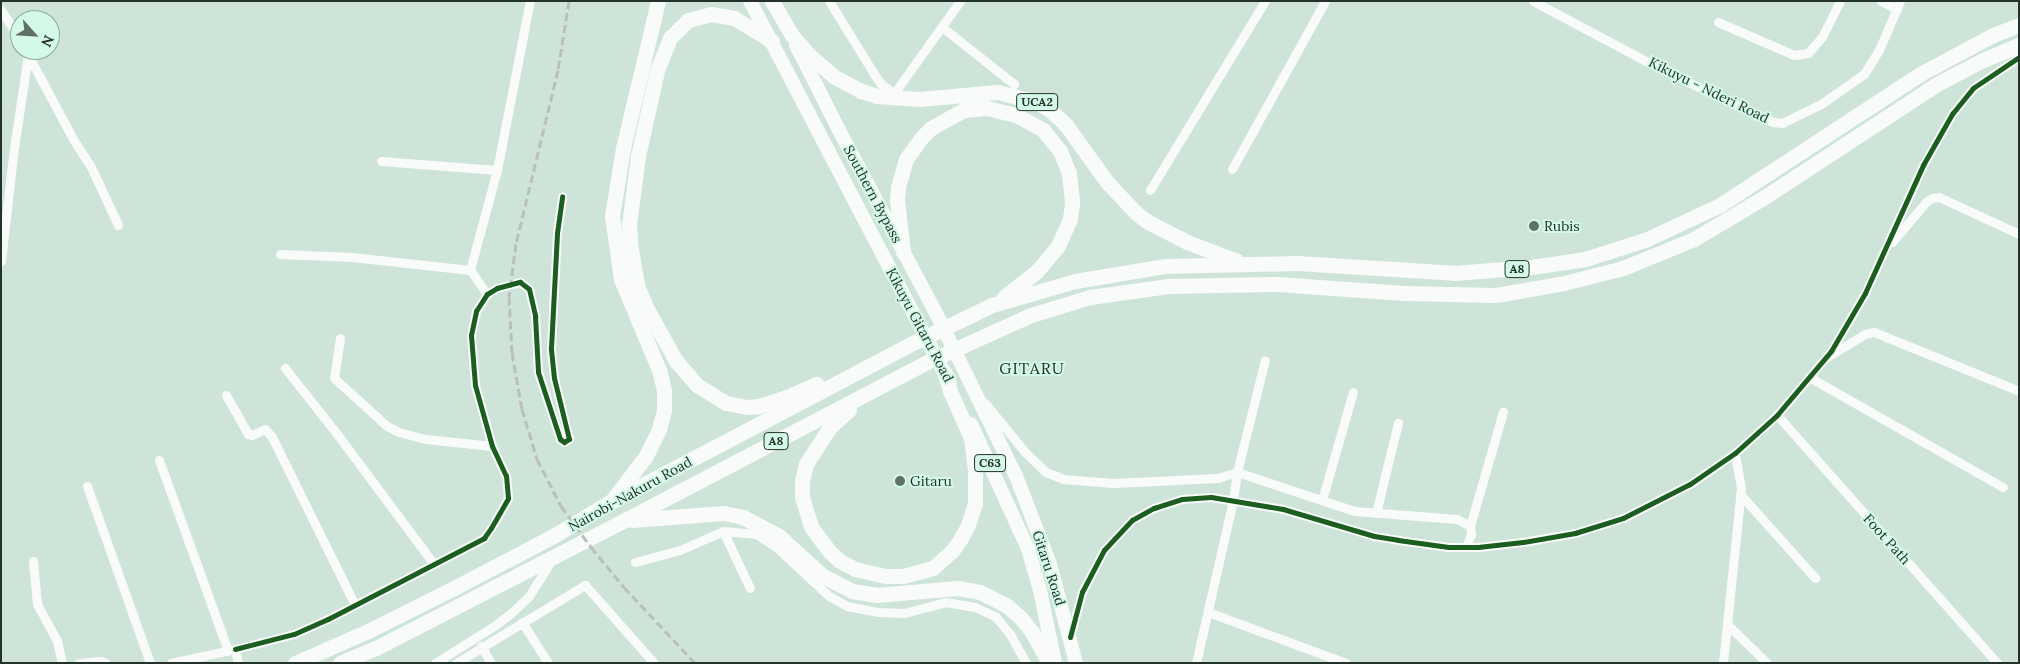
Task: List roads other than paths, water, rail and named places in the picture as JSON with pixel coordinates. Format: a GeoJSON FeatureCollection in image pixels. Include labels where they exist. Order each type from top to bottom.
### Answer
{"type":"FeatureCollection","features":[{"type":"Feature","properties":{"kind":"highway"},"geometry":{"type":"LineString","coordinates":[[610,502],[646,456],[659,429],[664,410],[664,390],[659,370],[621,279],[612,216],[623,148],[658,1]]}},
{"type":"Feature","properties":{"kind":"highway","name":"Southern Bypass"},"geometry":{"type":"LineString","coordinates":[[772,1],[792,35]]}},
{"type":"Feature","properties":{"kind":"highway"},"geometry":{"type":"LineString","coordinates":[[772,41],[734,18],[711,14],[688,20],[670,38],[657,71],[631,198],[630,238],[638,288],[654,324],[676,361],[697,385],[726,403],[738,406],[759,406],[789,396],[811,385],[865,368]]}},
{"type":"Feature","properties":{"kind":"highway","name":"A8"},"geometry":{"type":"LineString","coordinates":[[992,305],[1075,281],[1118,272],[1166,266],[1297,263],[1454,273],[1531,268],[1614,251],[1645,240],[1720,204],[1920,74],[1993,35],[2019,25]]}},
{"type":"Feature","properties":{"kind":"highway","name":"UCA2"},"geometry":{"type":"LineString","coordinates":[[792,35],[833,76],[848,85],[877,96],[919,99],[985,91],[1008,93],[1036,102],[1050,110],[1066,125],[1112,188],[1148,222],[1187,242],[1243,263]]}},
{"type":"Feature","properties":{"kind":"highway","name":"Nairobi-Nakuru Road"},"geometry":{"type":"LineString","coordinates":[[340,663],[376,648],[929,361],[1031,315],[1090,297],[1145,288],[1195,284],[1278,284],[1404,293],[1496,294],[1564,284],[1623,268],[1694,239],[1766,196],[1937,84],[1983,60],[2019,45]]}},
{"type":"Feature","properties":{"kind":"highway"},"geometry":{"type":"LineString","coordinates":[[903,252],[897,199],[898,187],[906,158],[921,138],[937,124],[964,110],[987,108],[1002,111],[1030,123],[1051,139],[1065,161],[1071,185],[1072,204],[1070,219],[1058,246],[1046,260],[1022,283],[992,305]]}},
{"type":"Feature","properties":{"kind":"highway","name":"Nairobi-Nakuru Road"},"geometry":{"type":"LineString","coordinates":[[295,663],[368,631],[556,535],[610,502],[917,341],[992,305]]}},
{"type":"Feature","properties":{"kind":"highway"},"geometry":{"type":"LineString","coordinates":[[871,392],[830,427],[806,464],[802,481],[805,512],[820,540],[840,561],[871,574],[903,576],[933,568],[952,551],[968,525],[975,503],[975,470],[971,438],[950,391],[945,372]]}},
{"type":"Feature","properties":{"kind":"highway"},"geometry":{"type":"LineString","coordinates":[[623,521],[724,513],[743,517],[780,536],[823,576],[852,591],[876,595],[958,588],[980,592],[1006,605],[1021,618],[1032,632],[1049,663]]}},
{"type":"Feature","properties":{"kind":"main road","name":"Kikuyu Gitaru Road"},"geometry":{"type":"LineString","coordinates":[[750,1],[945,372],[987,457],[1028,549],[1042,599],[1055,663]]}},
{"type":"Feature","properties":{"kind":"main road","name":"Southern Bypass"},"geometry":{"type":"LineString","coordinates":[[792,35],[972,388]]}},
{"type":"Feature","properties":{"kind":"main road","name":"Gitaru Road"},"geometry":{"type":"LineString","coordinates":[[972,388],[1016,476],[1050,564],[1076,663]]}},
{"type":"Feature","properties":{"kind":"street"},"geometry":{"type":"LineString","coordinates":[[470,270],[497,170],[530,1]]}},
{"type":"Feature","properties":{"kind":"street"},"geometry":{"type":"LineString","coordinates":[[829,1],[874,74],[881,84],[892,92],[895,92],[960,1]]}},
{"type":"Feature","properties":{"kind":"street"},"geometry":{"type":"LineString","coordinates":[[1150,190],[1265,1]]}},
{"type":"Feature","properties":{"kind":"street"},"geometry":{"type":"LineString","coordinates":[[1232,168],[1325,1]]}},
{"type":"Feature","properties":{"kind":"street","name":"Kikuyu - Nderi Road"},"geometry":{"type":"LineString","coordinates":[[1533,1],[1545,4],[1663,70],[1773,122],[1782,123],[1821,104],[1864,74],[1879,50],[1898,5]]}},
{"type":"Feature","properties":{"kind":"street"},"geometry":{"type":"LineString","coordinates":[[1718,22],[1794,55],[1808,53],[1822,37],[1840,1]]}},
{"type":"Feature","properties":{"kind":"street"},"geometry":{"type":"LineString","coordinates":[[1881,1],[1898,5]]}},
{"type":"Feature","properties":{"kind":"street"},"geometry":{"type":"LineString","coordinates":[[1,10],[10,24]]}},
{"type":"Feature","properties":{"kind":"street"},"geometry":{"type":"LineString","coordinates":[[942,26],[1014,84]]}},
{"type":"Feature","properties":{"kind":"street"},"geometry":{"type":"LineString","coordinates":[[1070,637],[1082,592],[1104,550],[1132,520],[1154,508],[1182,499],[1211,497],[1233,500],[1283,509],[1374,536],[1424,544],[1466,547],[1531,541],[1575,533],[1623,518],[1690,484],[1735,453],[1777,415],[1825,358],[1856,309],[1886,250],[1923,165],[1952,114],[1973,88],[2019,56]]}},
{"type":"Feature","properties":{"kind":"street"},"geometry":{"type":"LineString","coordinates":[[1,261],[26,60]]}},
{"type":"Feature","properties":{"kind":"street"},"geometry":{"type":"LineString","coordinates":[[31,60],[73,139],[91,167],[118,225]]}},
{"type":"Feature","properties":{"kind":"street"},"geometry":{"type":"LineString","coordinates":[[381,161],[497,170]]}},
{"type":"Feature","properties":{"kind":"street"},"geometry":{"type":"LineString","coordinates":[[171,663],[294,634],[355,605],[484,538],[508,498],[506,476],[492,446],[475,385],[471,334],[476,311],[487,294],[497,288],[520,282],[529,289],[534,316],[538,372],[560,439],[567,441],[569,436],[554,378],[551,348],[557,234],[562,196]]}},
{"type":"Feature","properties":{"kind":"street"},"geometry":{"type":"LineString","coordinates":[[1886,250],[1927,201],[1939,197],[2019,234]]}},
{"type":"Feature","properties":{"kind":"street"},"geometry":{"type":"LineString","coordinates":[[280,254],[352,257],[470,270],[487,294]]}},
{"type":"Feature","properties":{"kind":"street"},"geometry":{"type":"LineString","coordinates":[[1825,358],[1865,334],[1874,332],[2019,390]]}},
{"type":"Feature","properties":{"kind":"street"},"geometry":{"type":"LineString","coordinates":[[340,338],[334,378],[387,426],[399,432],[426,439],[492,446]]}},
{"type":"Feature","properties":{"kind":"street"},"geometry":{"type":"LineString","coordinates":[[1196,663],[1233,500],[1237,472],[1265,360]]}},
{"type":"Feature","properties":{"kind":"street"},"geometry":{"type":"LineString","coordinates":[[285,368],[337,434],[433,563]]}},
{"type":"Feature","properties":{"kind":"street"},"geometry":{"type":"LineString","coordinates":[[1810,377],[2003,487]]}},
{"type":"Feature","properties":{"kind":"street"},"geometry":{"type":"LineString","coordinates":[[972,388],[1025,452],[1046,472],[1063,479],[1113,483],[1218,478],[1237,472],[1343,508],[1376,513],[1457,519],[1470,526]]}},
{"type":"Feature","properties":{"kind":"street"},"geometry":{"type":"LineString","coordinates":[[1322,500],[1353,392]]}},
{"type":"Feature","properties":{"kind":"street"},"geometry":{"type":"LineString","coordinates":[[226,396],[248,434],[252,435],[265,430],[272,437],[355,605]]}},
{"type":"Feature","properties":{"kind":"street"},"geometry":{"type":"LineString","coordinates":[[1466,547],[1471,534],[1470,526],[1503,412]]}},
{"type":"Feature","properties":{"kind":"street","name":"Foot Path"},"geometry":{"type":"LineString","coordinates":[[1777,415],[1997,663]]}},
{"type":"Feature","properties":{"kind":"street"},"geometry":{"type":"LineString","coordinates":[[1376,513],[1398,423]]}},
{"type":"Feature","properties":{"kind":"street"},"geometry":{"type":"LineString","coordinates":[[1724,663],[1741,482],[1735,453]]}},
{"type":"Feature","properties":{"kind":"street"},"geometry":{"type":"LineString","coordinates":[[159,460],[231,650],[238,663]]}},
{"type":"Feature","properties":{"kind":"street"},"geometry":{"type":"LineString","coordinates":[[87,486],[150,663]]}},
{"type":"Feature","properties":{"kind":"street"},"geometry":{"type":"LineString","coordinates":[[1740,494],[1815,578]]}},
{"type":"Feature","properties":{"kind":"street"},"geometry":{"type":"LineString","coordinates":[[723,531],[750,588]]}},
{"type":"Feature","properties":{"kind":"street"},"geometry":{"type":"LineString","coordinates":[[635,562],[680,550],[723,531],[756,534],[776,547],[828,596],[847,606],[878,612],[904,613],[946,602],[975,607],[996,617],[1010,634],[1026,663]]}},
{"type":"Feature","properties":{"kind":"street"},"geometry":{"type":"LineString","coordinates":[[434,663],[494,626],[529,596],[560,553]]}},
{"type":"Feature","properties":{"kind":"street"},"geometry":{"type":"LineString","coordinates":[[33,561],[37,604],[56,641],[62,663]]}},
{"type":"Feature","properties":{"kind":"street"},"geometry":{"type":"LineString","coordinates":[[456,663],[481,646],[585,585],[654,663]]}},
{"type":"Feature","properties":{"kind":"street"},"geometry":{"type":"LineString","coordinates":[[1208,612],[1325,659],[1346,663]]}},
{"type":"Feature","properties":{"kind":"street"},"geometry":{"type":"LineString","coordinates":[[522,622],[548,663]]}},
{"type":"Feature","properties":{"kind":"street"},"geometry":{"type":"LineString","coordinates":[[1728,625],[1767,663]]}},
{"type":"Feature","properties":{"kind":"street"},"geometry":{"type":"LineString","coordinates":[[481,646],[491,663]]}},
{"type":"Feature","properties":{"kind":"street"},"geometry":{"type":"LineString","coordinates":[[79,663],[102,660],[106,663]]}},
{"type":"Feature","properties":{"kind":"railway"},"geometry":{"type":"LineString","coordinates":[[569,1],[558,70],[516,244],[509,297],[512,353],[522,409],[537,459],[561,506],[624,587],[695,663]]}},
{"type":"Feature","properties":{"kind":"place","name":"Rubis"},"geometry":{"type":"Point","coordinates":[1534,226]}},
{"type":"Feature","properties":{"kind":"place","name":"Gitaru"},"geometry":{"type":"Point","coordinates":[900,481]}},
{"type":"Feature","properties":{"kind":"district","name":"GITARU"},"geometry":{"type":"Point","coordinates":[1032,368]}}]}
